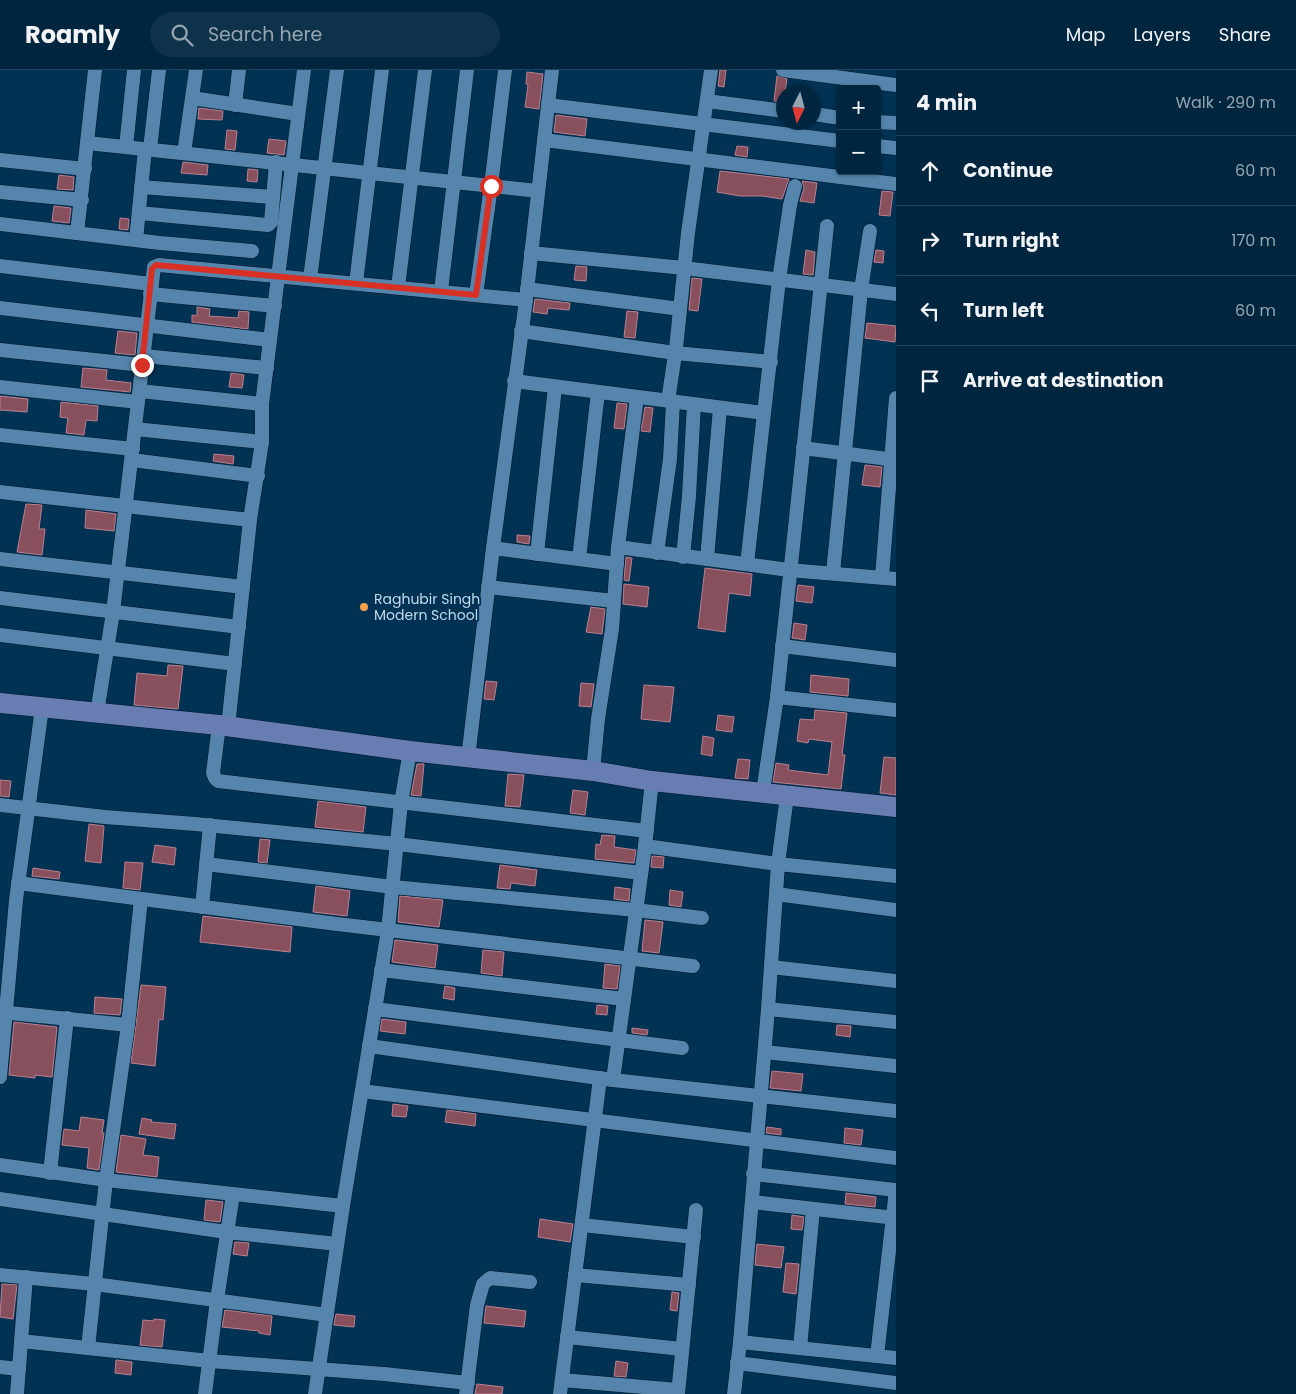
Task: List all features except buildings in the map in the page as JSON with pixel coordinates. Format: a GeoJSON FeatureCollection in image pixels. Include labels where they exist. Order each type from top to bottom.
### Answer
{"type":"FeatureCollection","features":[{"type":"Feature","properties":{"kind":"street"},"geometry":{"type":"LineString","coordinates":[[78,233],[95,70]]}},
{"type":"Feature","properties":{"kind":"street"},"geometry":{"type":"LineString","coordinates":[[126,147],[134,70]]}},
{"type":"Feature","properties":{"kind":"street"},"geometry":{"type":"LineString","coordinates":[[136,240],[141,187],[159,70]]}},
{"type":"Feature","properties":{"kind":"street"},"geometry":{"type":"LineString","coordinates":[[184,153],[196,70]]}},
{"type":"Feature","properties":{"kind":"street"},"geometry":{"type":"LineString","coordinates":[[234,105],[239,70]]}},
{"type":"Feature","properties":{"kind":"street"},"geometry":{"type":"LineString","coordinates":[[304,70],[262,404],[262,442],[250,520],[235,664],[213,773],[214,778],[218,781],[647,831]]}},
{"type":"Feature","properties":{"kind":"street"},"geometry":{"type":"LineString","coordinates":[[310,279],[337,70]]}},
{"type":"Feature","properties":{"kind":"street"},"geometry":{"type":"LineString","coordinates":[[356,283],[382,70]]}},
{"type":"Feature","properties":{"kind":"street"},"geometry":{"type":"LineString","coordinates":[[398,287],[425,70]]}},
{"type":"Feature","properties":{"kind":"street"},"geometry":{"type":"LineString","coordinates":[[441,291],[467,70]]}},
{"type":"Feature","properties":{"kind":"street"},"geometry":{"type":"LineString","coordinates":[[476,295],[505,70]]}},
{"type":"Feature","properties":{"kind":"street"},"geometry":{"type":"LineString","coordinates":[[468,758],[552,70]]}},
{"type":"Feature","properties":{"kind":"street"},"geometry":{"type":"LineString","coordinates":[[657,553],[670,459],[670,401],[674,353],[711,70]]}},
{"type":"Feature","properties":{"kind":"street"},"geometry":{"type":"LineString","coordinates":[[783,70],[879,76],[896,85]]}},
{"type":"Feature","properties":{"kind":"street"},"geometry":{"type":"LineString","coordinates":[[192,98],[298,114]]}},
{"type":"Feature","properties":{"kind":"street"},"geometry":{"type":"LineString","coordinates":[[707,101],[776,110]]}},
{"type":"Feature","properties":{"kind":"street"},"geometry":{"type":"LineString","coordinates":[[548,105],[836,140]]}},
{"type":"Feature","properties":{"kind":"street"},"geometry":{"type":"LineString","coordinates":[[821,115],[836,117]]}},
{"type":"Feature","properties":{"kind":"street"},"geometry":{"type":"LineString","coordinates":[[881,122],[896,124]]}},
{"type":"Feature","properties":{"kind":"street"},"geometry":{"type":"LineString","coordinates":[[544,140],[896,184]]}},
{"type":"Feature","properties":{"kind":"street"},"geometry":{"type":"LineString","coordinates":[[87,143],[538,191]]}},
{"type":"Feature","properties":{"kind":"street"},"geometry":{"type":"LineString","coordinates":[[881,146],[896,148]]}},
{"type":"Feature","properties":{"kind":"street"},"geometry":{"type":"LineString","coordinates":[[0,160],[85,169]]}},
{"type":"Feature","properties":{"kind":"street"},"geometry":{"type":"LineString","coordinates":[[139,213],[268,225],[271,222],[276,162]]}},
{"type":"Feature","properties":{"kind":"street"},"geometry":{"type":"LineString","coordinates":[[747,564],[780,280],[795,186]]}},
{"type":"Feature","properties":{"kind":"street"},"geometry":{"type":"LineString","coordinates":[[141,187],[272,198]]}},
{"type":"Feature","properties":{"kind":"street"},"geometry":{"type":"LineString","coordinates":[[0,192],[82,200]]}},
{"type":"Feature","properties":{"kind":"street"},"geometry":{"type":"LineString","coordinates":[[0,224],[252,251]]}},
{"type":"Feature","properties":{"kind":"street"},"geometry":{"type":"LineString","coordinates":[[763,792],[777,697],[826,226]]}},
{"type":"Feature","properties":{"kind":"street"},"geometry":{"type":"LineString","coordinates":[[833,573],[861,290],[870,231]]}},
{"type":"Feature","properties":{"kind":"street"},"geometry":{"type":"LineString","coordinates":[[531,252],[684,268],[896,294]]}},
{"type":"Feature","properties":{"kind":"street"},"geometry":{"type":"LineString","coordinates":[[97,713],[113,612],[152,269],[156,265],[476,295],[526,295],[680,309]]}},
{"type":"Feature","properties":{"kind":"street"},"geometry":{"type":"LineString","coordinates":[[0,266],[275,306]]}},
{"type":"Feature","properties":{"kind":"street"},"geometry":{"type":"LineString","coordinates":[[0,308],[270,340]]}},
{"type":"Feature","properties":{"kind":"street"},"geometry":{"type":"LineString","coordinates":[[521,331],[674,353],[771,362]]}},
{"type":"Feature","properties":{"kind":"street"},"geometry":{"type":"LineString","coordinates":[[0,350],[267,368]]}},
{"type":"Feature","properties":{"kind":"street"},"geometry":{"type":"LineString","coordinates":[[514,381],[764,413]]}},
{"type":"Feature","properties":{"kind":"street"},"geometry":{"type":"LineString","coordinates":[[0,387],[262,404]]}},
{"type":"Feature","properties":{"kind":"street"},"geometry":{"type":"LineString","coordinates":[[537,554],[555,387]]}},
{"type":"Feature","properties":{"kind":"street"},"geometry":{"type":"LineString","coordinates":[[579,559],[598,392]]}},
{"type":"Feature","properties":{"kind":"street"},"geometry":{"type":"LineString","coordinates":[[593,771],[637,397]]}},
{"type":"Feature","properties":{"kind":"street"},"geometry":{"type":"LineString","coordinates":[[882,577],[894,460],[896,398]]}},
{"type":"Feature","properties":{"kind":"street"},"geometry":{"type":"LineString","coordinates":[[683,557],[689,496],[694,404]]}},
{"type":"Feature","properties":{"kind":"street"},"geometry":{"type":"LineString","coordinates":[[708,559],[720,408]]}},
{"type":"Feature","properties":{"kind":"street"},"geometry":{"type":"LineString","coordinates":[[135,429],[262,442]]}},
{"type":"Feature","properties":{"kind":"street"},"geometry":{"type":"LineString","coordinates":[[0,435],[132,454],[258,476]]}},
{"type":"Feature","properties":{"kind":"street"},"geometry":{"type":"LineString","coordinates":[[803,448],[894,460]]}},
{"type":"Feature","properties":{"kind":"street"},"geometry":{"type":"LineString","coordinates":[[0,492],[250,520]]}},
{"type":"Feature","properties":{"kind":"street"},"geometry":{"type":"LineString","coordinates":[[618,547],[789,570],[896,579]]}},
{"type":"Feature","properties":{"kind":"street"},"geometry":{"type":"LineString","coordinates":[[493,548],[617,564]]}},
{"type":"Feature","properties":{"kind":"street"},"geometry":{"type":"LineString","coordinates":[[0,559],[243,587]]}},
{"type":"Feature","properties":{"kind":"street"},"geometry":{"type":"LineString","coordinates":[[488,587],[614,601]]}},
{"type":"Feature","properties":{"kind":"street"},"geometry":{"type":"LineString","coordinates":[[0,598],[239,627]]}},
{"type":"Feature","properties":{"kind":"street"},"geometry":{"type":"LineString","coordinates":[[0,635],[235,664]]}},
{"type":"Feature","properties":{"kind":"street"},"geometry":{"type":"LineString","coordinates":[[782,646],[896,660]]}},
{"type":"Feature","properties":{"kind":"street"},"geometry":{"type":"LineString","coordinates":[[777,697],[896,710]]}},
{"type":"Feature","properties":{"kind":"street"},"geometry":{"type":"LineString","coordinates":[[0,703],[223,726],[410,751],[593,771],[652,781],[896,806]]}},
{"type":"Feature","properties":{"kind":"street"},"geometry":{"type":"LineString","coordinates":[[0,1077],[3,1012],[42,708]]}},
{"type":"Feature","properties":{"kind":"street"},"geometry":{"type":"LineString","coordinates":[[316,1394],[337,1244],[388,930],[401,803],[410,751]]}},
{"type":"Feature","properties":{"kind":"street"},"geometry":{"type":"LineString","coordinates":[[560,1394],[595,1120],[618,1040],[647,831],[652,781]]}},
{"type":"Feature","properties":{"kind":"street"},"geometry":{"type":"LineString","coordinates":[[734,1394],[765,1052],[778,864],[787,796]]}},
{"type":"Feature","properties":{"kind":"street"},"geometry":{"type":"LineString","coordinates":[[0,805],[105,817],[210,825],[397,844],[641,873]]}},
{"type":"Feature","properties":{"kind":"street"},"geometry":{"type":"LineString","coordinates":[[202,907],[210,825]]}},
{"type":"Feature","properties":{"kind":"street"},"geometry":{"type":"LineString","coordinates":[[645,846],[778,864],[896,876]]}},
{"type":"Feature","properties":{"kind":"street"},"geometry":{"type":"LineString","coordinates":[[206,864],[393,887],[702,918]]}},
{"type":"Feature","properties":{"kind":"street"},"geometry":{"type":"LineString","coordinates":[[18,884],[692,966]]}},
{"type":"Feature","properties":{"kind":"street"},"geometry":{"type":"LineString","coordinates":[[776,894],[896,910]]}},
{"type":"Feature","properties":{"kind":"street"},"geometry":{"type":"LineString","coordinates":[[88,1348],[106,1180],[128,1025],[141,899]]}},
{"type":"Feature","properties":{"kind":"street"},"geometry":{"type":"LineString","coordinates":[[771,967],[896,981]]}},
{"type":"Feature","properties":{"kind":"street"},"geometry":{"type":"LineString","coordinates":[[381,970],[624,999]]}},
{"type":"Feature","properties":{"kind":"street"},"geometry":{"type":"LineString","coordinates":[[375,1009],[682,1048]]}},
{"type":"Feature","properties":{"kind":"street"},"geometry":{"type":"LineString","coordinates":[[768,1009],[896,1022]]}},
{"type":"Feature","properties":{"kind":"street"},"geometry":{"type":"LineString","coordinates":[[3,1012],[128,1025]]}},
{"type":"Feature","properties":{"kind":"street"},"geometry":{"type":"LineString","coordinates":[[50,1173],[67,1018]]}},
{"type":"Feature","properties":{"kind":"street"},"geometry":{"type":"LineString","coordinates":[[369,1046],[606,1079],[896,1111]]}},
{"type":"Feature","properties":{"kind":"street"},"geometry":{"type":"LineString","coordinates":[[765,1052],[896,1066]]}},
{"type":"Feature","properties":{"kind":"street"},"geometry":{"type":"LineString","coordinates":[[362,1091],[896,1158]]}},
{"type":"Feature","properties":{"kind":"street"},"geometry":{"type":"LineString","coordinates":[[0,1165],[106,1180],[343,1206]]}},
{"type":"Feature","properties":{"kind":"street"},"geometry":{"type":"LineString","coordinates":[[753,1174],[896,1190],[893,1251],[877,1356]]}},
{"type":"Feature","properties":{"kind":"street"},"geometry":{"type":"LineString","coordinates":[[206,1394],[226,1232],[233,1194]]}},
{"type":"Feature","properties":{"kind":"street"},"geometry":{"type":"LineString","coordinates":[[0,1199],[226,1232],[337,1244]]}},
{"type":"Feature","properties":{"kind":"street"},"geometry":{"type":"LineString","coordinates":[[752,1202],[894,1218]]}},
{"type":"Feature","properties":{"kind":"street"},"geometry":{"type":"LineString","coordinates":[[800,1348],[813,1209]]}},
{"type":"Feature","properties":{"kind":"street"},"geometry":{"type":"LineString","coordinates":[[562,1380],[678,1392],[696,1210]]}},
{"type":"Feature","properties":{"kind":"street"},"geometry":{"type":"LineString","coordinates":[[582,1225],[694,1237]]}},
{"type":"Feature","properties":{"kind":"street"},"geometry":{"type":"LineString","coordinates":[[575,1274],[689,1285]]}},
{"type":"Feature","properties":{"kind":"street"},"geometry":{"type":"LineString","coordinates":[[0,1275],[94,1284],[327,1315]]}},
{"type":"Feature","properties":{"kind":"street"},"geometry":{"type":"LineString","coordinates":[[17,1394],[26,1277]]}},
{"type":"Feature","properties":{"kind":"street"},"geometry":{"type":"LineString","coordinates":[[21,1341],[318,1370],[384,1374],[467,1388],[478,1305],[483,1284],[490,1278],[530,1282]]}},
{"type":"Feature","properties":{"kind":"street"},"geometry":{"type":"LineString","coordinates":[[567,1337],[682,1349]]}},
{"type":"Feature","properties":{"kind":"street"},"geometry":{"type":"LineString","coordinates":[[740,1342],[896,1358]]}},
{"type":"Feature","properties":{"kind":"street"},"geometry":{"type":"LineString","coordinates":[[737,1363],[896,1383]]}},
{"type":"Feature","properties":{"kind":"street"},"geometry":{"type":"LineString","coordinates":[[0,1367],[19,1369]]}},
{"type":"Feature","properties":{"kind":"place","name":"Raghubir Singh Modern School"},"geometry":{"type":"Point","coordinates":[364,607]}},
{"type":"Feature","properties":{"kind":"route"},"geometry":{"type":"LineString","coordinates":[[142,365],[152,269],[156,265],[476,295],[491,186]]}}]}
